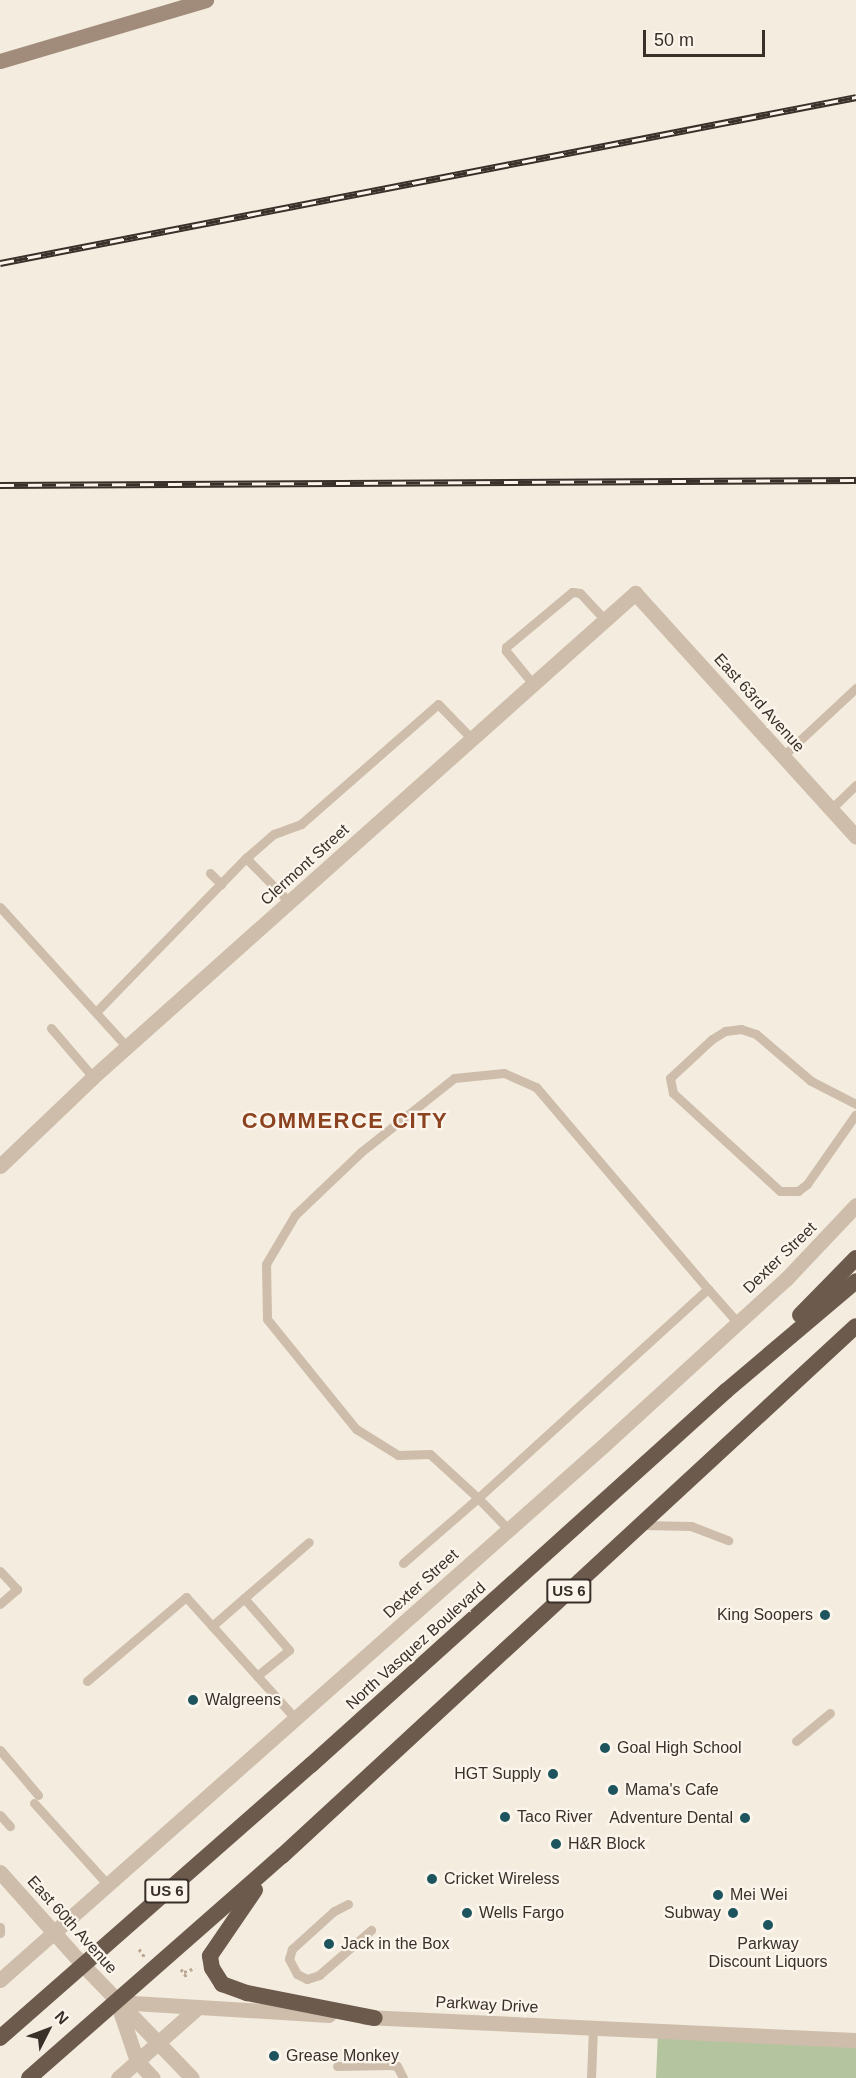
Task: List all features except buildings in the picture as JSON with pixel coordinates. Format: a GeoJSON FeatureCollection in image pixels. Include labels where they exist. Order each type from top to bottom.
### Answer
{"type":"FeatureCollection","features":[{"type":"Feature","properties":{"kind":"highway"},"geometry":{"type":"LineString","coordinates":[[726,1391],[856,1258]]}},
{"type":"Feature","properties":{"kind":"highway","name":"North Vasquez Boulevard"},"geometry":{"type":"LineString","coordinates":[[0,2038],[82,1964],[252,1818],[726,1391],[856,1281]]}},
{"type":"Feature","properties":{"kind":"highway","name":"US 6"},"geometry":{"type":"LineString","coordinates":[[29,2078],[282,1856],[856,1326]]}},
{"type":"Feature","properties":{"kind":"highway"},"geometry":{"type":"LineString","coordinates":[[282,1856],[213,1948],[210,1962],[216,1976],[228,1988],[375,2018]]}},
{"type":"Feature","properties":{"kind":"main road"},"geometry":{"type":"LineString","coordinates":[[0,61],[206,0]]}},
{"type":"Feature","properties":{"kind":"street","name":"Clermont Street"},"geometry":{"type":"LineString","coordinates":[[2,1161],[635,593]]}},
{"type":"Feature","properties":{"kind":"street","name":"East 63rd Avenue"},"geometry":{"type":"LineString","coordinates":[[635,593],[856,837]]}},
{"type":"Feature","properties":{"kind":"street","name":"Dexter Street"},"geometry":{"type":"LineString","coordinates":[[0,1980],[509,1530],[738,1323],[856,1205]]}},
{"type":"Feature","properties":{"kind":"street","name":"East 60th Avenue"},"geometry":{"type":"LineString","coordinates":[[0,1872],[117,2002],[192,2078]]}},
{"type":"Feature","properties":{"kind":"street","name":"East 60th Avenue"},"geometry":{"type":"LineString","coordinates":[[117,2002],[137,2061],[153,2078]]}},
{"type":"Feature","properties":{"kind":"street","name":"Parkway Drive"},"geometry":{"type":"LineString","coordinates":[[117,2002],[196,2009],[856,2040]]}},
{"type":"Feature","properties":{"kind":"street"},"geometry":{"type":"LineString","coordinates":[[118,2078],[196,2009]]}},
{"type":"Feature","properties":{"kind":"lane"},"geometry":{"type":"LineString","coordinates":[[533,684],[506,651],[506,646],[566,594],[580,593],[605,620]]}},
{"type":"Feature","properties":{"kind":"lane"},"geometry":{"type":"LineString","coordinates":[[783,756],[856,687]]}},
{"type":"Feature","properties":{"kind":"lane"},"geometry":{"type":"LineString","coordinates":[[96,1012],[246,858],[274,834],[301,824],[438,704],[472,739]]}},
{"type":"Feature","properties":{"kind":"lane"},"geometry":{"type":"LineString","coordinates":[[831,808],[856,785]]}},
{"type":"Feature","properties":{"kind":"lane"},"geometry":{"type":"LineString","coordinates":[[246,858],[290,903]]}},
{"type":"Feature","properties":{"kind":"lane"},"geometry":{"type":"LineString","coordinates":[[210,873],[221,884]]}},
{"type":"Feature","properties":{"kind":"lane"},"geometry":{"type":"LineString","coordinates":[[0,907],[127,1047]]}},
{"type":"Feature","properties":{"kind":"lane"},"geometry":{"type":"LineString","coordinates":[[51,1028],[93,1077]]}},
{"type":"Feature","properties":{"kind":"lane"},"geometry":{"type":"LineString","coordinates":[[856,1104],[811,1080],[756,1034],[741,1029],[725,1031],[712,1039],[670,1078],[674,1093],[780,1191],[798,1191],[807,1184],[856,1114]]}},
{"type":"Feature","properties":{"kind":"lane"},"geometry":{"type":"LineString","coordinates":[[509,1530],[430,1454],[398,1455],[356,1429],[267,1319],[266,1264],[295,1215],[361,1152],[454,1078],[504,1073],[536,1087],[738,1323]]}},
{"type":"Feature","properties":{"kind":"lane"},"geometry":{"type":"LineString","coordinates":[[403,1563],[708,1289]]}},
{"type":"Feature","properties":{"kind":"lane"},"geometry":{"type":"LineString","coordinates":[[640,1525],[691,1526],[728,1540]]}},
{"type":"Feature","properties":{"kind":"lane"},"geometry":{"type":"LineString","coordinates":[[212,1626],[309,1542]]}},
{"type":"Feature","properties":{"kind":"lane"},"geometry":{"type":"LineString","coordinates":[[0,1571],[17,1589],[0,1604]]}},
{"type":"Feature","properties":{"kind":"lane"},"geometry":{"type":"LineString","coordinates":[[87,1681],[186,1597],[296,1719]]}},
{"type":"Feature","properties":{"kind":"lane"},"geometry":{"type":"LineString","coordinates":[[244,1598],[289,1650],[257,1676]]}},
{"type":"Feature","properties":{"kind":"lane"},"geometry":{"type":"LineString","coordinates":[[796,1741],[830,1713]]}},
{"type":"Feature","properties":{"kind":"lane"},"geometry":{"type":"LineString","coordinates":[[0,1750],[36,1799],[108,1885]]}},
{"type":"Feature","properties":{"kind":"lane"},"geometry":{"type":"LineString","coordinates":[[0,1815],[10,1826]]}},
{"type":"Feature","properties":{"kind":"lane"},"geometry":{"type":"LineString","coordinates":[[348,1904],[334,1911],[292,1949],[289,1959],[297,1974],[307,1978],[319,1975],[371,1930]]}},
{"type":"Feature","properties":{"kind":"lane"},"geometry":{"type":"LineString","coordinates":[[0,1927],[0,1933]]}},
{"type":"Feature","properties":{"kind":"lane"},"geometry":{"type":"LineString","coordinates":[[591,2078],[593,2028]]}},
{"type":"Feature","properties":{"kind":"lane"},"geometry":{"type":"LineString","coordinates":[[337,2066],[397,2066],[403,2078]]}},
{"type":"Feature","properties":{"kind":"path"},"geometry":{"type":"LineString","coordinates":[[139,1949],[144,1956]]}},
{"type":"Feature","properties":{"kind":"path"},"geometry":{"type":"LineString","coordinates":[[188,1978],[182,1971],[195,1968]]}},
{"type":"Feature","properties":{"kind":"green space"},"geometry":{"type":"Polygon","coordinates":[[[658,2031],[856,2040],[856,2078],[656,2078],[658,2031]]]}},
{"type":"Feature","properties":{"kind":"railway"},"geometry":{"type":"LineString","coordinates":[[0,263],[856,97]]}},
{"type":"Feature","properties":{"kind":"railway"},"geometry":{"type":"LineString","coordinates":[[0,485],[856,480]]}},
{"type":"Feature","properties":{"kind":"place","name":"King Soopers"},"geometry":{"type":"Point","coordinates":[825,1615]}},
{"type":"Feature","properties":{"kind":"place","name":"Walgreens"},"geometry":{"type":"Point","coordinates":[193,1700]}},
{"type":"Feature","properties":{"kind":"place","name":"Goal High School"},"geometry":{"type":"Point","coordinates":[605,1748]}},
{"type":"Feature","properties":{"kind":"place","name":"HGT Supply"},"geometry":{"type":"Point","coordinates":[553,1774]}},
{"type":"Feature","properties":{"kind":"place","name":"Mama's Cafe"},"geometry":{"type":"Point","coordinates":[613,1790]}},
{"type":"Feature","properties":{"kind":"place","name":"Taco River"},"geometry":{"type":"Point","coordinates":[505,1817]}},
{"type":"Feature","properties":{"kind":"place","name":"Adventure Dental"},"geometry":{"type":"Point","coordinates":[745,1818]}},
{"type":"Feature","properties":{"kind":"place","name":"H&R Block"},"geometry":{"type":"Point","coordinates":[556,1844]}},
{"type":"Feature","properties":{"kind":"place","name":"Cricket Wireless"},"geometry":{"type":"Point","coordinates":[432,1879]}},
{"type":"Feature","properties":{"kind":"place","name":"Mei Wei"},"geometry":{"type":"Point","coordinates":[718,1895]}},
{"type":"Feature","properties":{"kind":"place","name":"Wells Fargo"},"geometry":{"type":"Point","coordinates":[467,1913]}},
{"type":"Feature","properties":{"kind":"place","name":"Subway"},"geometry":{"type":"Point","coordinates":[733,1913]}},
{"type":"Feature","properties":{"kind":"place","name":"Parkway Discount Liquors"},"geometry":{"type":"Point","coordinates":[768,1925]}},
{"type":"Feature","properties":{"kind":"place","name":"Jack in the Box"},"geometry":{"type":"Point","coordinates":[329,1944]}},
{"type":"Feature","properties":{"kind":"place","name":"Grease Monkey"},"geometry":{"type":"Point","coordinates":[274,2056]}},
{"type":"Feature","properties":{"kind":"district","name":"COMMERCE CITY"},"geometry":{"type":"Point","coordinates":[345,1121]}}]}
